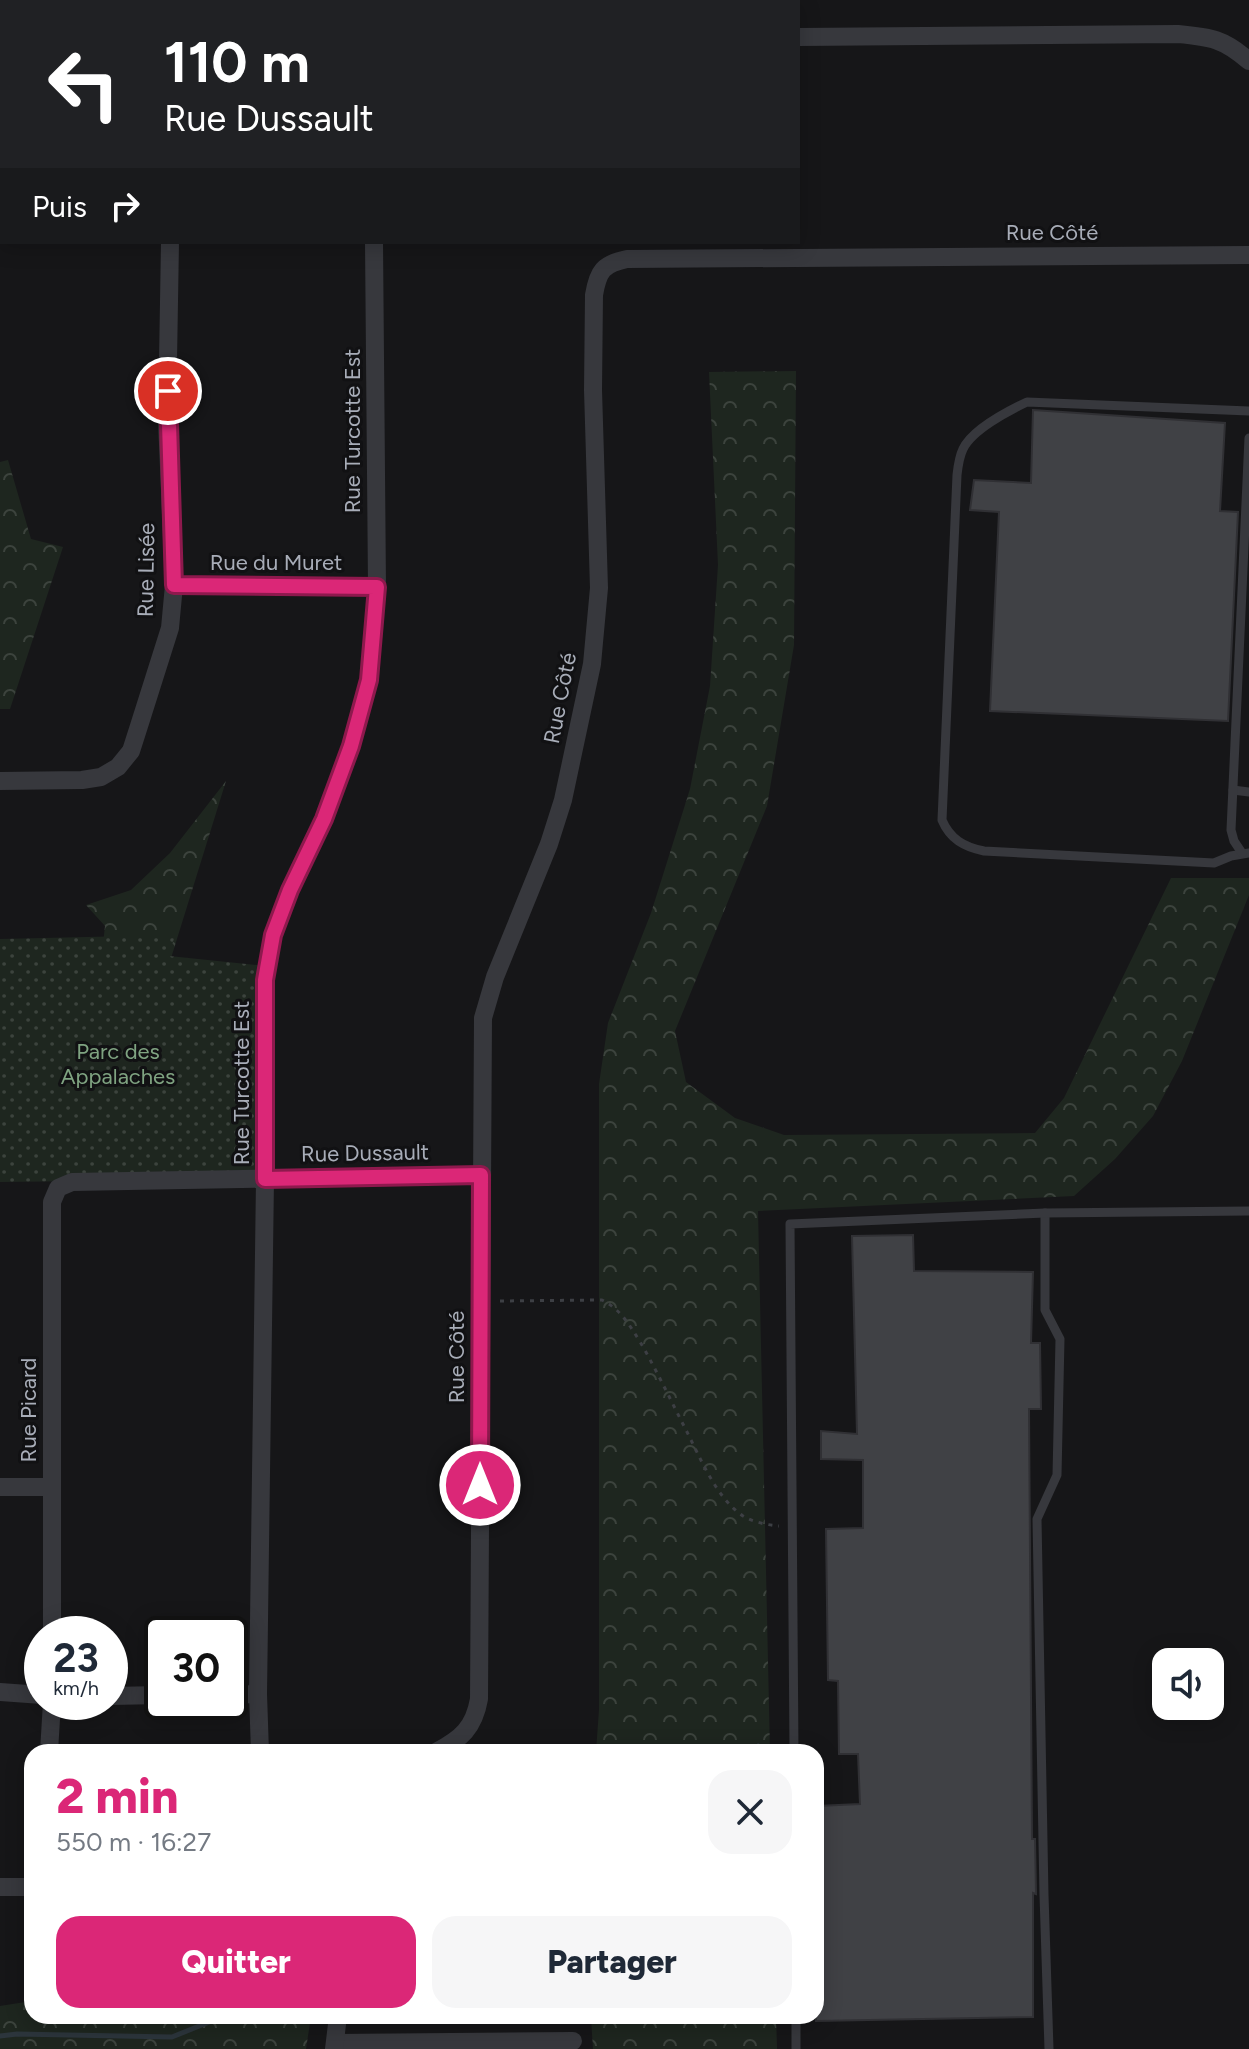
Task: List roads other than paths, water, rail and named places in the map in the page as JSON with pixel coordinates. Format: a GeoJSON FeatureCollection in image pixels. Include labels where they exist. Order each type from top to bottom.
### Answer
{"type":"FeatureCollection","features":[{"type":"Feature","properties":{"kind":"street"},"geometry":{"type":"LineString","coordinates":[[800,37],[1178,34],[1214,38],[1237,50],[1249,61]]}},
{"type":"Feature","properties":{"kind":"street","name":"Rue Lisée"},"geometry":{"type":"LineString","coordinates":[[0,781],[101,777],[118,767],[131,751],[144,712],[170,628],[174,585],[167,421],[170,244]]}},
{"type":"Feature","properties":{"kind":"street","name":"Rue Turcotte Est"},"geometry":{"type":"LineString","coordinates":[[260,1744],[265,980],[273,935],[290,890],[324,819],[351,746],[369,680],[377,587],[374,244]]}},
{"type":"Feature","properties":{"kind":"street","name":"Rue Côté"},"geometry":{"type":"LineString","coordinates":[[451,1744],[470,1726],[477,1713],[479,1699],[483,1018],[495,977],[549,844],[563,800],[592,664],[599,588],[593,390],[596,279],[602,269],[613,262],[627,259],[1249,255]]}},
{"type":"Feature","properties":{"kind":"street","name":"Rue du Muret"},"geometry":{"type":"LineString","coordinates":[[174,585],[377,587]]}},
{"type":"Feature","properties":{"kind":"street","name":"Rue Dussault"},"geometry":{"type":"LineString","coordinates":[[58,1188],[72,1182],[481,1175]]}},
{"type":"Feature","properties":{"kind":"street","name":"Rue Picard"},"geometry":{"type":"LineString","coordinates":[[52,1616],[52,1202],[58,1188]]}},
{"type":"Feature","properties":{"kind":"street"},"geometry":{"type":"LineString","coordinates":[[0,1487],[51,1487]]}},
{"type":"Feature","properties":{"kind":"street"},"geometry":{"type":"LineString","coordinates":[[0,1692],[24,1694]]}},
{"type":"Feature","properties":{"kind":"street"},"geometry":{"type":"LineString","coordinates":[[248,1694],[258,1694]]}},
{"type":"Feature","properties":{"kind":"street"},"geometry":{"type":"LineString","coordinates":[[49,1744],[51,1720]]}},
{"type":"Feature","properties":{"kind":"street"},"geometry":{"type":"LineString","coordinates":[[0,1887],[24,1887]]}},
{"type":"Feature","properties":{"kind":"street"},"geometry":{"type":"LineString","coordinates":[[337,2024],[334,2046],[573,2041]]}},
{"type":"Feature","properties":{"kind":"lane"},"geometry":{"type":"LineString","coordinates":[[1249,411],[1027,402],[971,437],[963,448],[957,475],[942,820],[946,830],[957,841],[984,851],[1214,863],[1246,853],[1234,841],[1231,830],[1249,438]]}},
{"type":"Feature","properties":{"kind":"lane"},"geometry":{"type":"LineString","coordinates":[[1233,790],[1249,792]]}},
{"type":"Feature","properties":{"kind":"lane"},"geometry":{"type":"LineString","coordinates":[[794,1744],[790,1224],[1045,1213],[1249,1211]]}},
{"type":"Feature","properties":{"kind":"lane"},"geometry":{"type":"LineString","coordinates":[[1045,1213],[1045,1310],[1060,1339],[1057,1475],[1037,1519],[1049,2049]]}},
{"type":"Feature","properties":{"kind":"lane"},"geometry":{"type":"LineString","coordinates":[[796,2024],[796,2049]]}},
{"type":"Feature","properties":{"kind":"waterway"},"geometry":{"type":"LineString","coordinates":[[0,2036],[172,2037],[204,2024]]}},
{"type":"Feature","properties":{"kind":"park label","name":"Parc des Appalaches"},"geometry":{"type":"Point","coordinates":[118,1064]}}]}
